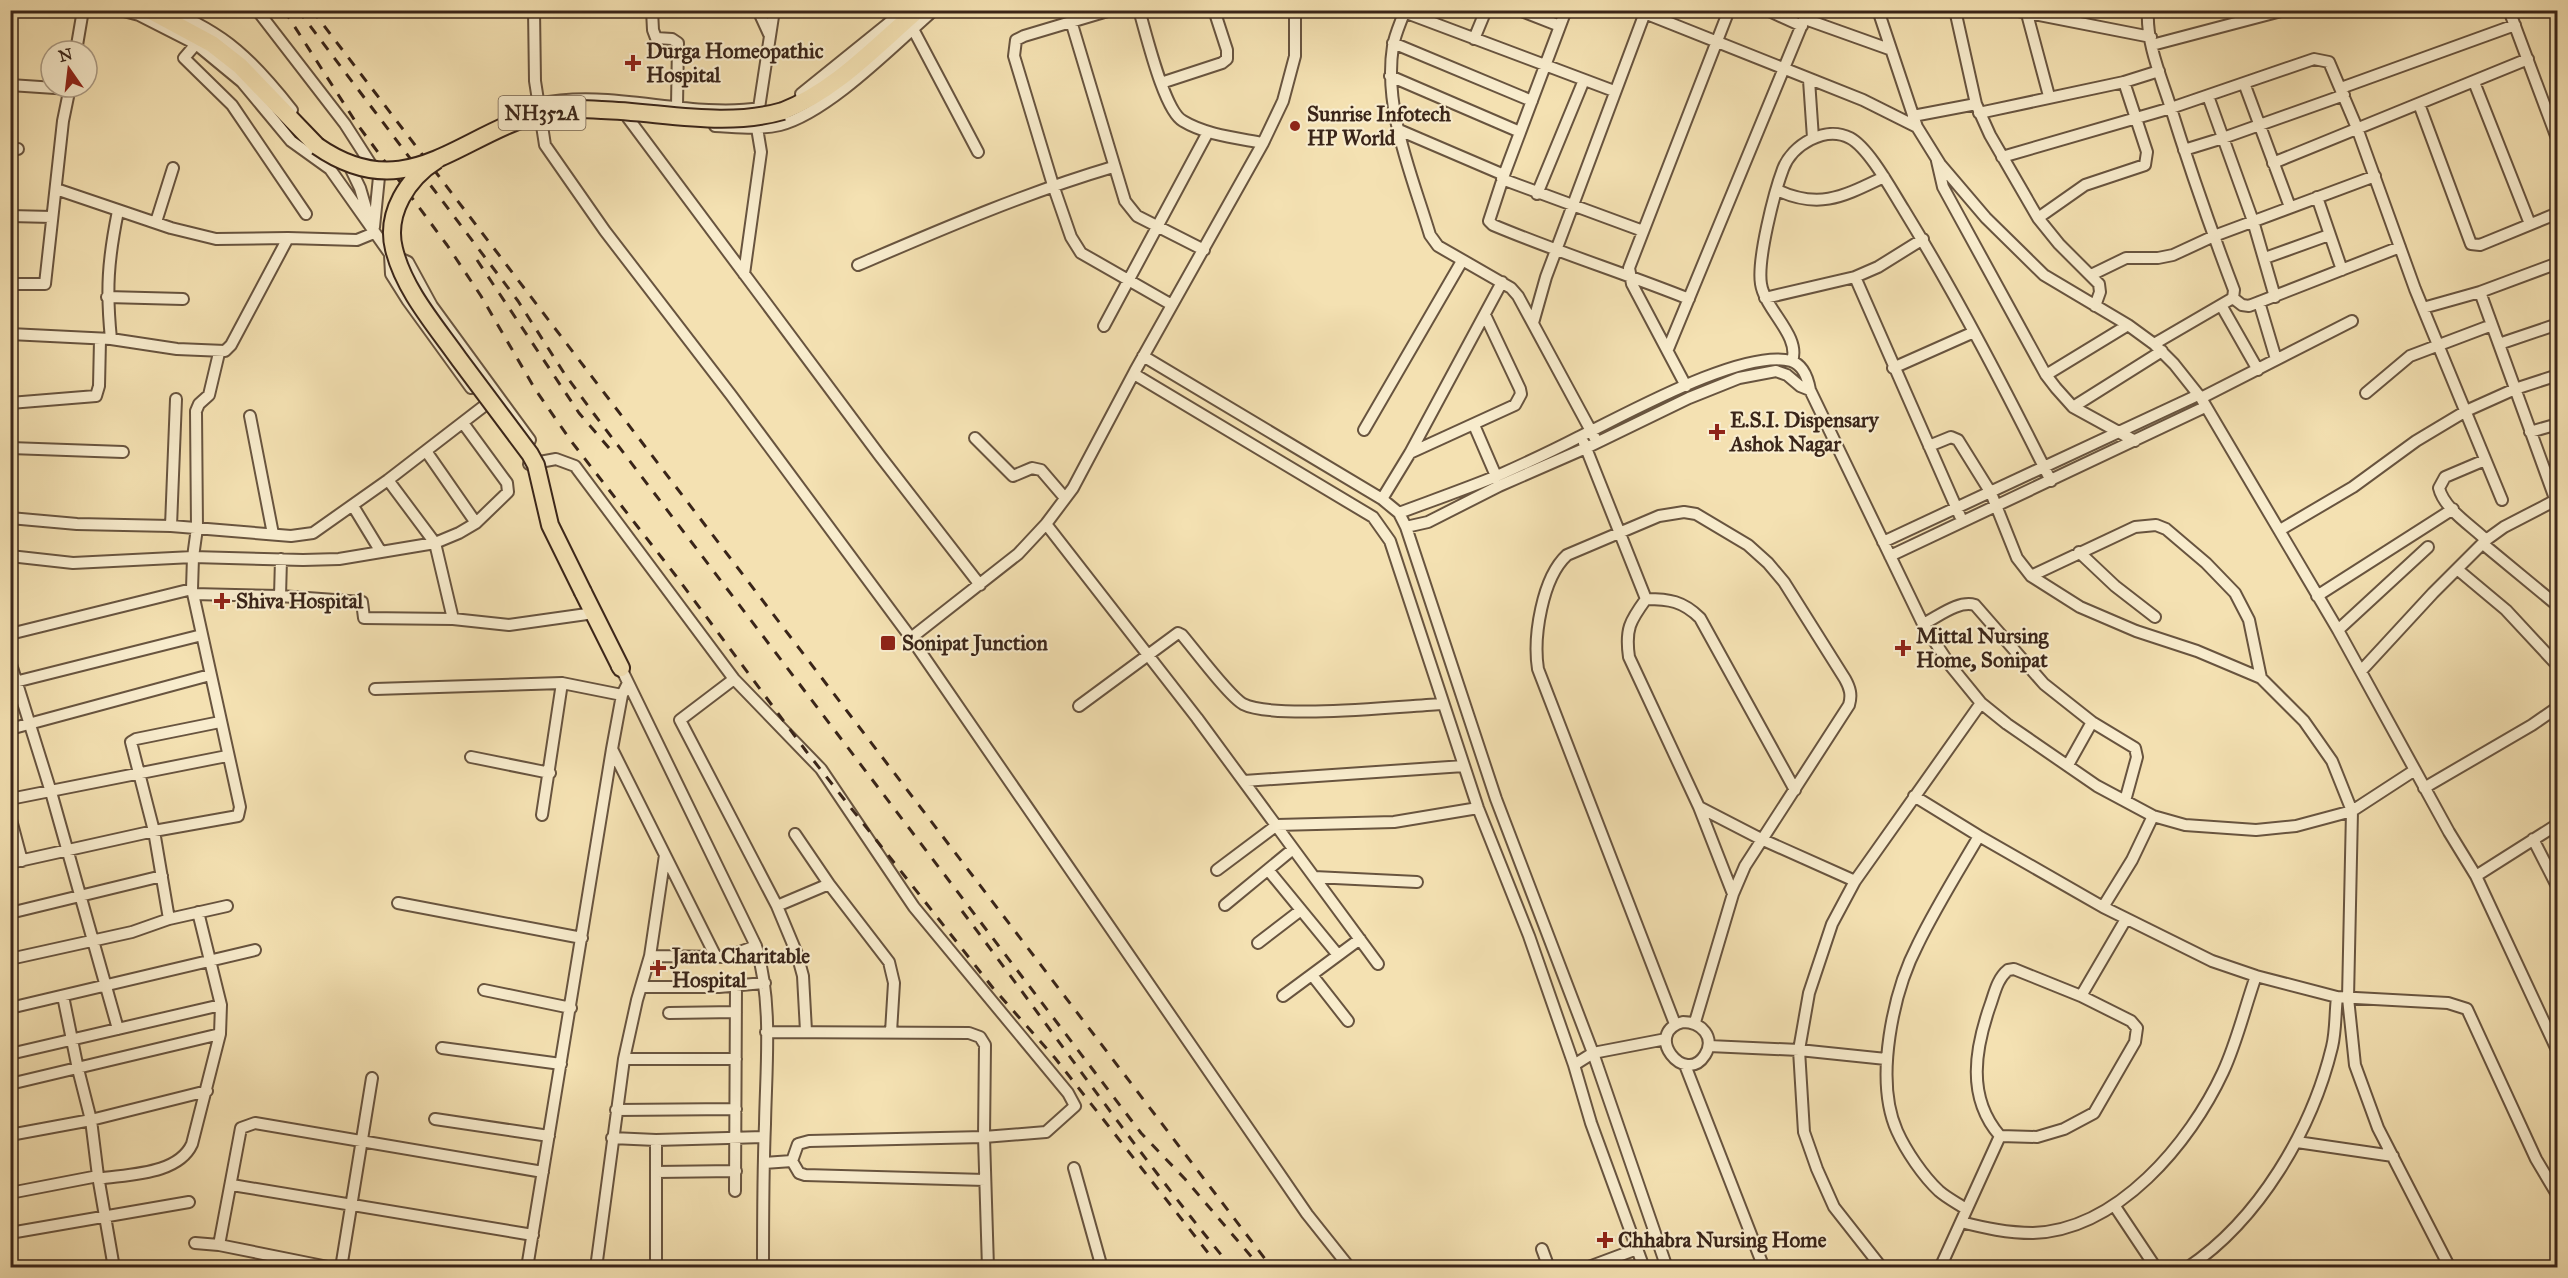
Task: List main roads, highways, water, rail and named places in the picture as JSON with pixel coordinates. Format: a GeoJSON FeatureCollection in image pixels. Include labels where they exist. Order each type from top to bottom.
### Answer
{"type":"FeatureCollection","features":[{"type":"Feature","properties":{"kind":"highway","name":"NH352A"},"geometry":{"type":"LineString","coordinates":[[149,10],[212,44],[240,66],[308,138],[339,160],[362,168],[386,171],[411,169],[437,160],[520,120],[564,109],[720,119],[765,116],[783,111],[802,104],[829,87],[918,10]]}},
{"type":"Feature","properties":{"kind":"highway"},"geometry":{"type":"LineString","coordinates":[[437,160],[414,178],[401,197],[394,218],[394,248],[402,271],[424,312],[530,454],[536,465],[550,525],[625,676]]}},
{"type":"Feature","properties":{"kind":"railway"},"geometry":{"type":"LineString","coordinates":[[284,10],[357,124],[447,245],[481,296],[535,389],[571,441],[676,576],[806,751],[993,988],[1055,1058],[1220,1268]]}},
{"type":"Feature","properties":{"kind":"railway"},"geometry":{"type":"LineString","coordinates":[[298,10],[518,301],[564,373],[594,414],[1141,1133],[1185,1179],[1261,1268]]}},
{"type":"Feature","properties":{"kind":"railway"},"geometry":{"type":"LineString","coordinates":[[312,10],[1272,1268]]}},
{"type":"Feature","properties":{"kind":"railway"},"geometry":{"type":"LineString","coordinates":[[477,260],[579,413],[615,455]]}},
{"type":"Feature","properties":{"kind":"railway"},"geometry":{"type":"LineString","coordinates":[[962,911],[1129,1136],[1232,1268]]}},
{"type":"Feature","properties":{"kind":"place","name":"Durga Homeopathic Hospital"},"geometry":{"type":"Point","coordinates":[633,63]}},
{"type":"Feature","properties":{"kind":"place","name":"Sunrise Infotech HP World"},"geometry":{"type":"Point","coordinates":[1295,126]}},
{"type":"Feature","properties":{"kind":"place","name":"E.S.I. Dispensary Ashok Nagar"},"geometry":{"type":"Point","coordinates":[1717,432]}},
{"type":"Feature","properties":{"kind":"place","name":"Shiva Hospital"},"geometry":{"type":"Point","coordinates":[222,601]}},
{"type":"Feature","properties":{"kind":"place","name":"Sonipat Junction"},"geometry":{"type":"Point","coordinates":[888,643]}},
{"type":"Feature","properties":{"kind":"place","name":"Mittal Nursing Home, Sonipat"},"geometry":{"type":"Point","coordinates":[1903,648]}},
{"type":"Feature","properties":{"kind":"place","name":"Janta Charitable Hospital"},"geometry":{"type":"Point","coordinates":[658,968]}},
{"type":"Feature","properties":{"kind":"place","name":"Chhabra Nursing Home"},"geometry":{"type":"Point","coordinates":[1605,1240]}}]}
